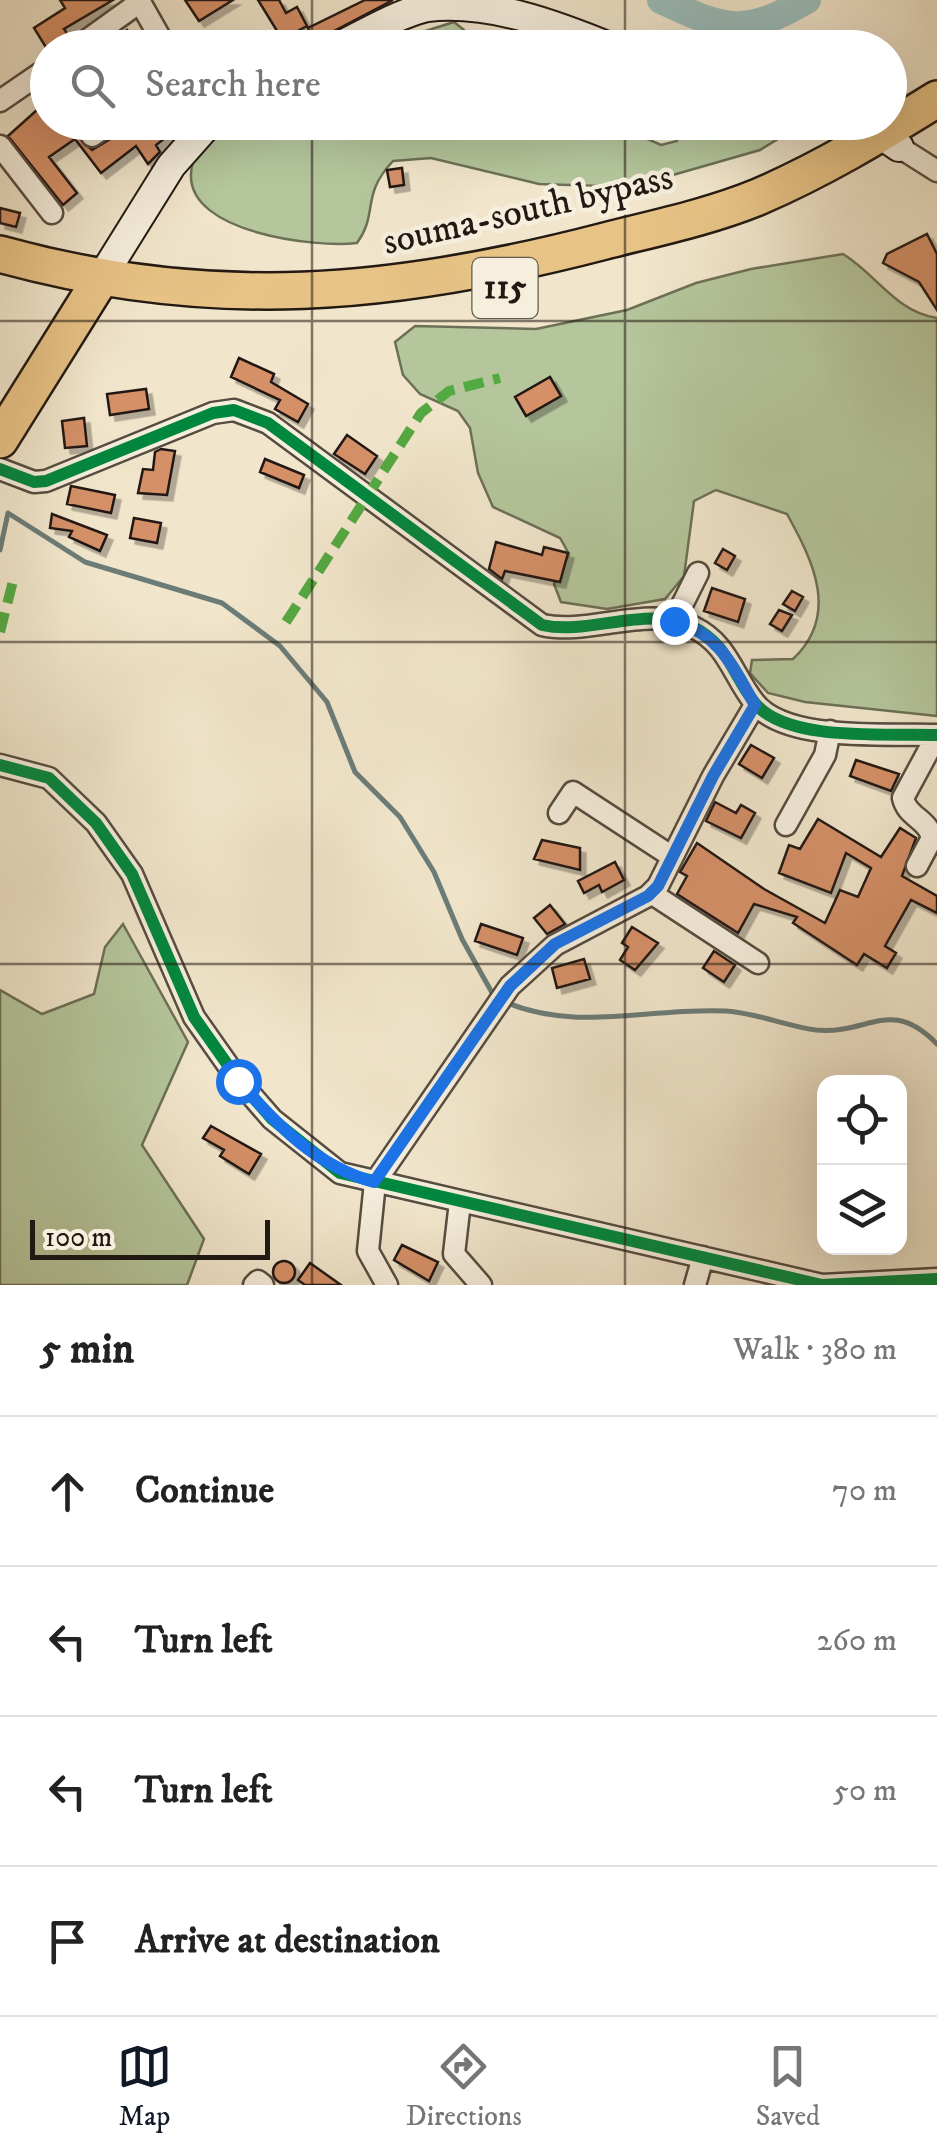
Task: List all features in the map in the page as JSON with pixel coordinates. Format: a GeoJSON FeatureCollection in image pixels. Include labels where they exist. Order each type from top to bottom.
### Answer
{"type":"FeatureCollection","features":[{"type":"Feature","properties":{"kind":"highway","name":"115"},"geometry":{"type":"LineString","coordinates":[[907,118],[937,99]]}},
{"type":"Feature","properties":{"kind":"highway","name":"115"},"geometry":{"type":"LineString","coordinates":[[907,129],[937,124]]}},
{"type":"Feature","properties":{"kind":"highway","name":"souma-south bypass"},"geometry":{"type":"LineString","coordinates":[[0,278],[94,289],[215,312],[368,313],[438,303],[694,239],[762,215],[872,140]]}},
{"type":"Feature","properties":{"kind":"highway","name":"souma-south bypass"},"geometry":{"type":"LineString","coordinates":[[0,254],[94,289]]}},
{"type":"Feature","properties":{"kind":"highway"},"geometry":{"type":"LineString","coordinates":[[0,440],[94,289]]}},
{"type":"Feature","properties":{"kind":"street"},"geometry":{"type":"LineString","coordinates":[[101,30],[140,2],[156,30]]}},
{"type":"Feature","properties":{"kind":"street"},"geometry":{"type":"LineString","coordinates":[[373,30],[403,15],[456,2],[509,9],[564,30]]}},
{"type":"Feature","properties":{"kind":"street"},"geometry":{"type":"LineString","coordinates":[[0,101],[30,80]]}},
{"type":"Feature","properties":{"kind":"street"},"geometry":{"type":"LineString","coordinates":[[94,289],[171,166],[194,140]]}},
{"type":"Feature","properties":{"kind":"street"},"geometry":{"type":"LineString","coordinates":[[890,140],[937,171]]}},
{"type":"Feature","properties":{"kind":"street"},"geometry":{"type":"LineString","coordinates":[[0,146],[52,212]]}},
{"type":"Feature","properties":{"kind":"street"},"geometry":{"type":"LineString","coordinates":[[0,469],[34,482],[46,481],[213,414],[242,411],[299,444],[542,625],[561,629],[674,621],[692,626],[724,648],[755,705],[776,720],[830,731],[937,735],[903,798],[905,809],[930,828],[932,838],[917,866]]}},
{"type":"Feature","properties":{"kind":"street"},"geometry":{"type":"LineString","coordinates":[[674,621],[698,572]]}},
{"type":"Feature","properties":{"kind":"street"},"geometry":{"type":"LineString","coordinates":[[387,1285],[368,1250],[374,1182],[510,986],[555,944],[651,894],[669,868],[671,856],[755,705]]}},
{"type":"Feature","properties":{"kind":"street"},"geometry":{"type":"LineString","coordinates":[[786,825],[825,754],[830,731]]}},
{"type":"Feature","properties":{"kind":"street"},"geometry":{"type":"LineString","coordinates":[[0,765],[48,778],[96,823],[132,874],[194,1017],[238,1081],[272,1119],[340,1173],[822,1285],[937,1279]]}},
{"type":"Feature","properties":{"kind":"street"},"geometry":{"type":"LineString","coordinates":[[559,814],[573,792],[671,856]]}},
{"type":"Feature","properties":{"kind":"street"},"geometry":{"type":"LineString","coordinates":[[651,894],[758,964]]}},
{"type":"Feature","properties":{"kind":"street"},"geometry":{"type":"LineString","coordinates":[[460,1202],[454,1254],[481,1285]]}},
{"type":"Feature","properties":{"kind":"street"},"geometry":{"type":"LineString","coordinates":[[695,1285],[703,1257]]}},
{"type":"Feature","properties":{"kind":"street"},"geometry":{"type":"LineString","coordinates":[[254,1285],[258,1281],[264,1285]]}},
{"type":"Feature","properties":{"kind":"green space"},"geometry":{"type":"Polygon","coordinates":[[[454,22],[464,30],[429,30],[454,22]]]}},
{"type":"Feature","properties":{"kind":"green space"},"geometry":{"type":"Polygon","coordinates":[[[208,140],[650,140],[661,145],[678,140],[776,140],[760,150],[631,187],[539,184],[431,158],[393,161],[377,184],[364,232],[357,243],[338,244],[258,233],[210,210],[196,194],[191,174],[208,140]]]}},
{"type":"Feature","properties":{"kind":"green space"},"geometry":{"type":"Polygon","coordinates":[[[843,254],[898,301],[937,318],[937,716],[805,702],[768,693],[750,673],[752,660],[793,659],[807,642],[819,606],[813,569],[787,514],[716,490],[694,501],[684,576],[665,599],[607,609],[561,602],[554,584],[569,554],[560,538],[493,507],[478,473],[470,428],[458,411],[420,394],[403,375],[395,342],[415,326],[536,329],[627,310],[696,283],[751,269],[843,254]]]}},
{"type":"Feature","properties":{"kind":"green space"},"geometry":{"type":"Polygon","coordinates":[[[123,924],[188,1042],[142,1145],[204,1239],[187,1285],[0,1285],[0,990],[42,1014],[94,994],[105,947],[123,924]]]}},
{"type":"Feature","properties":{"kind":"building"},"geometry":{"type":"Polygon","coordinates":[[[60,0],[113,0],[65,30],[35,30],[65,8],[60,0]]]}},
{"type":"Feature","properties":{"kind":"building"},"geometry":{"type":"Polygon","coordinates":[[[185,0],[233,0],[199,21],[185,0]]]}},
{"type":"Feature","properties":{"kind":"building"},"geometry":{"type":"Polygon","coordinates":[[[258,0],[279,0],[286,13],[297,7],[307,26],[276,30],[258,0]]]}},
{"type":"Feature","properties":{"kind":"building"},"geometry":{"type":"Polygon","coordinates":[[[365,0],[393,0],[336,30],[308,28],[365,0]]]}},
{"type":"Feature","properties":{"kind":"building"},"geometry":{"type":"Polygon","coordinates":[[[30,116],[30,140],[74,140],[49,157],[77,193],[63,205],[8,136],[30,116]]]}},
{"type":"Feature","properties":{"kind":"building"},"geometry":{"type":"Polygon","coordinates":[[[76,140],[92,150],[108,140],[163,140],[156,145],[160,152],[148,164],[136,146],[101,173],[76,140]]]}},
{"type":"Feature","properties":{"kind":"building"},"geometry":{"type":"Polygon","coordinates":[[[402,168],[404,185],[390,187],[387,170],[402,168]]]}},
{"type":"Feature","properties":{"kind":"building"},"geometry":{"type":"Polygon","coordinates":[[[0,208],[20,213],[16,227],[0,223],[0,208]]]}},
{"type":"Feature","properties":{"kind":"building"},"geometry":{"type":"Polygon","coordinates":[[[927,234],[937,254],[937,310],[919,282],[883,263],[887,254],[927,234]]]}},
{"type":"Feature","properties":{"kind":"building"},"geometry":{"type":"Polygon","coordinates":[[[239,358],[274,374],[271,382],[308,404],[298,422],[275,409],[280,400],[231,377],[239,358]]]}},
{"type":"Feature","properties":{"kind":"building"},"geometry":{"type":"Polygon","coordinates":[[[550,377],[561,396],[526,416],[515,397],[550,377]]]}},
{"type":"Feature","properties":{"kind":"building"},"geometry":{"type":"Polygon","coordinates":[[[146,389],[149,409],[110,415],[107,394],[146,389]]]}},
{"type":"Feature","properties":{"kind":"building"},"geometry":{"type":"Polygon","coordinates":[[[84,418],[87,446],[65,448],[62,421],[84,418]]]}},
{"type":"Feature","properties":{"kind":"building"},"geometry":{"type":"Polygon","coordinates":[[[347,435],[377,456],[365,474],[334,454],[347,435]]]}},
{"type":"Feature","properties":{"kind":"building"},"geometry":{"type":"Polygon","coordinates":[[[175,451],[167,495],[138,493],[143,469],[153,470],[155,452],[175,451]]]}},
{"type":"Feature","properties":{"kind":"building"},"geometry":{"type":"Polygon","coordinates":[[[265,459],[304,475],[299,488],[260,472],[265,459]]]}},
{"type":"Feature","properties":{"kind":"building"},"geometry":{"type":"Polygon","coordinates":[[[71,486],[115,495],[111,513],[67,504],[71,486]]]}},
{"type":"Feature","properties":{"kind":"building"},"geometry":{"type":"Polygon","coordinates":[[[52,514],[107,535],[100,551],[69,537],[72,531],[50,528],[52,514]]]}},
{"type":"Feature","properties":{"kind":"building"},"geometry":{"type":"Polygon","coordinates":[[[134,518],[161,523],[157,543],[130,538],[134,518]]]}},
{"type":"Feature","properties":{"kind":"building"},"geometry":{"type":"Polygon","coordinates":[[[496,542],[542,555],[544,547],[568,553],[560,582],[505,571],[502,579],[489,569],[496,542]]]}},
{"type":"Feature","properties":{"kind":"building"},"geometry":{"type":"Polygon","coordinates":[[[723,549],[735,556],[727,570],[715,563],[723,549]]]}},
{"type":"Feature","properties":{"kind":"building"},"geometry":{"type":"Polygon","coordinates":[[[712,588],[745,599],[738,622],[704,611],[712,588]]]}},
{"type":"Feature","properties":{"kind":"building"},"geometry":{"type":"Polygon","coordinates":[[[792,591],[803,597],[795,611],[783,604],[792,591]]]}},
{"type":"Feature","properties":{"kind":"building"},"geometry":{"type":"Polygon","coordinates":[[[779,610],[792,615],[782,631],[770,624],[779,610]]]}},
{"type":"Feature","properties":{"kind":"building"},"geometry":{"type":"Polygon","coordinates":[[[751,745],[774,758],[762,778],[739,764],[751,745]]]}},
{"type":"Feature","properties":{"kind":"building"},"geometry":{"type":"Polygon","coordinates":[[[856,760],[899,774],[891,791],[850,776],[856,760]]]}},
{"type":"Feature","properties":{"kind":"building"},"geometry":{"type":"Polygon","coordinates":[[[715,802],[736,813],[741,805],[755,813],[741,838],[706,821],[715,802]]]}},
{"type":"Feature","properties":{"kind":"building"},"geometry":{"type":"Polygon","coordinates":[[[818,819],[881,857],[900,828],[916,838],[902,876],[937,896],[937,913],[911,900],[885,946],[896,953],[887,968],[864,954],[857,965],[793,923],[797,917],[754,904],[738,933],[677,894],[687,876],[680,872],[697,843],[764,889],[825,923],[840,890],[858,897],[871,868],[846,853],[831,893],[779,873],[789,845],[800,849],[818,819]]]}},
{"type":"Feature","properties":{"kind":"building"},"geometry":{"type":"Polygon","coordinates":[[[542,840],[580,848],[580,870],[534,859],[542,840]]]}},
{"type":"Feature","properties":{"kind":"building"},"geometry":{"type":"Polygon","coordinates":[[[615,862],[624,880],[602,892],[599,885],[584,893],[578,881],[615,862]]]}},
{"type":"Feature","properties":{"kind":"building"},"geometry":{"type":"Polygon","coordinates":[[[550,905],[565,924],[547,934],[534,918],[550,905]]]}},
{"type":"Feature","properties":{"kind":"building"},"geometry":{"type":"Polygon","coordinates":[[[481,924],[523,938],[517,955],[475,941],[481,924]]]}},
{"type":"Feature","properties":{"kind":"building"},"geometry":{"type":"Polygon","coordinates":[[[632,927],[658,943],[635,970],[620,960],[628,947],[622,943],[632,927]]]}},
{"type":"Feature","properties":{"kind":"building"},"geometry":{"type":"Polygon","coordinates":[[[714,951],[735,965],[724,982],[703,968],[714,951]]]}},
{"type":"Feature","properties":{"kind":"building"},"geometry":{"type":"Polygon","coordinates":[[[584,959],[590,979],[557,988],[552,968],[584,959]]]}},
{"type":"Feature","properties":{"kind":"building"},"geometry":{"type":"Polygon","coordinates":[[[211,1126],[261,1154],[249,1174],[220,1156],[224,1150],[203,1138],[211,1126]]]}},
{"type":"Feature","properties":{"kind":"building"},"geometry":{"type":"Polygon","coordinates":[[[402,1245],[438,1262],[429,1281],[394,1260],[402,1245]]]}},
{"type":"Feature","properties":{"kind":"building"},"geometry":{"type":"Polygon","coordinates":[[[284,1261],[292,1264],[292,1280],[284,1283],[276,1280],[273,1272],[276,1264],[284,1261]]]}},
{"type":"Feature","properties":{"kind":"building"},"geometry":{"type":"Polygon","coordinates":[[[310,1263],[341,1285],[305,1285],[298,1280],[310,1263]]]}},
{"type":"Feature","properties":{"kind":"waterway"},"geometry":{"type":"LineString","coordinates":[[661,0],[702,18],[734,25],[766,20],[807,0]]}},
{"type":"Feature","properties":{"kind":"waterway"},"geometry":{"type":"LineString","coordinates":[[0,550],[8,513],[85,562],[222,603],[280,646],[327,702],[355,772],[400,817],[434,872],[462,939],[495,998]]}},
{"type":"Feature","properties":{"kind":"waterway"},"geometry":{"type":"LineString","coordinates":[[505,1002],[560,1016],[726,1011],[816,1030],[892,1020],[906,1022],[937,1044]]}},
{"type":"Feature","properties":{"kind":"marked path"},"geometry":{"type":"LineString","coordinates":[[286,622],[421,413],[449,391],[500,378]]}},
{"type":"Feature","properties":{"kind":"marked path"},"geometry":{"type":"LineString","coordinates":[[0,632],[13,581]]}},
{"type":"Feature","properties":{"kind":"cycle path"},"geometry":{"type":"LineString","coordinates":[[0,469],[34,482],[46,481],[213,413],[234,410],[268,423],[542,625],[579,627],[638,619],[675,621],[693,627],[714,642],[754,702],[769,715],[789,724],[839,733],[937,735]]}},
{"type":"Feature","properties":{"kind":"cycle path"},"geometry":{"type":"LineString","coordinates":[[0,765],[49,778],[96,823],[132,874],[194,1017],[239,1081],[272,1119],[340,1173],[822,1285],[937,1279]]}},
{"type":"Feature","properties":{"kind":"route"},"geometry":{"type":"LineString","coordinates":[[238,1081],[272,1119],[312,1153],[340,1173],[374,1182],[510,986],[532,970],[555,944],[648,896],[658,886],[713,776],[755,705],[724,648],[692,626],[674,621]]}}]}
